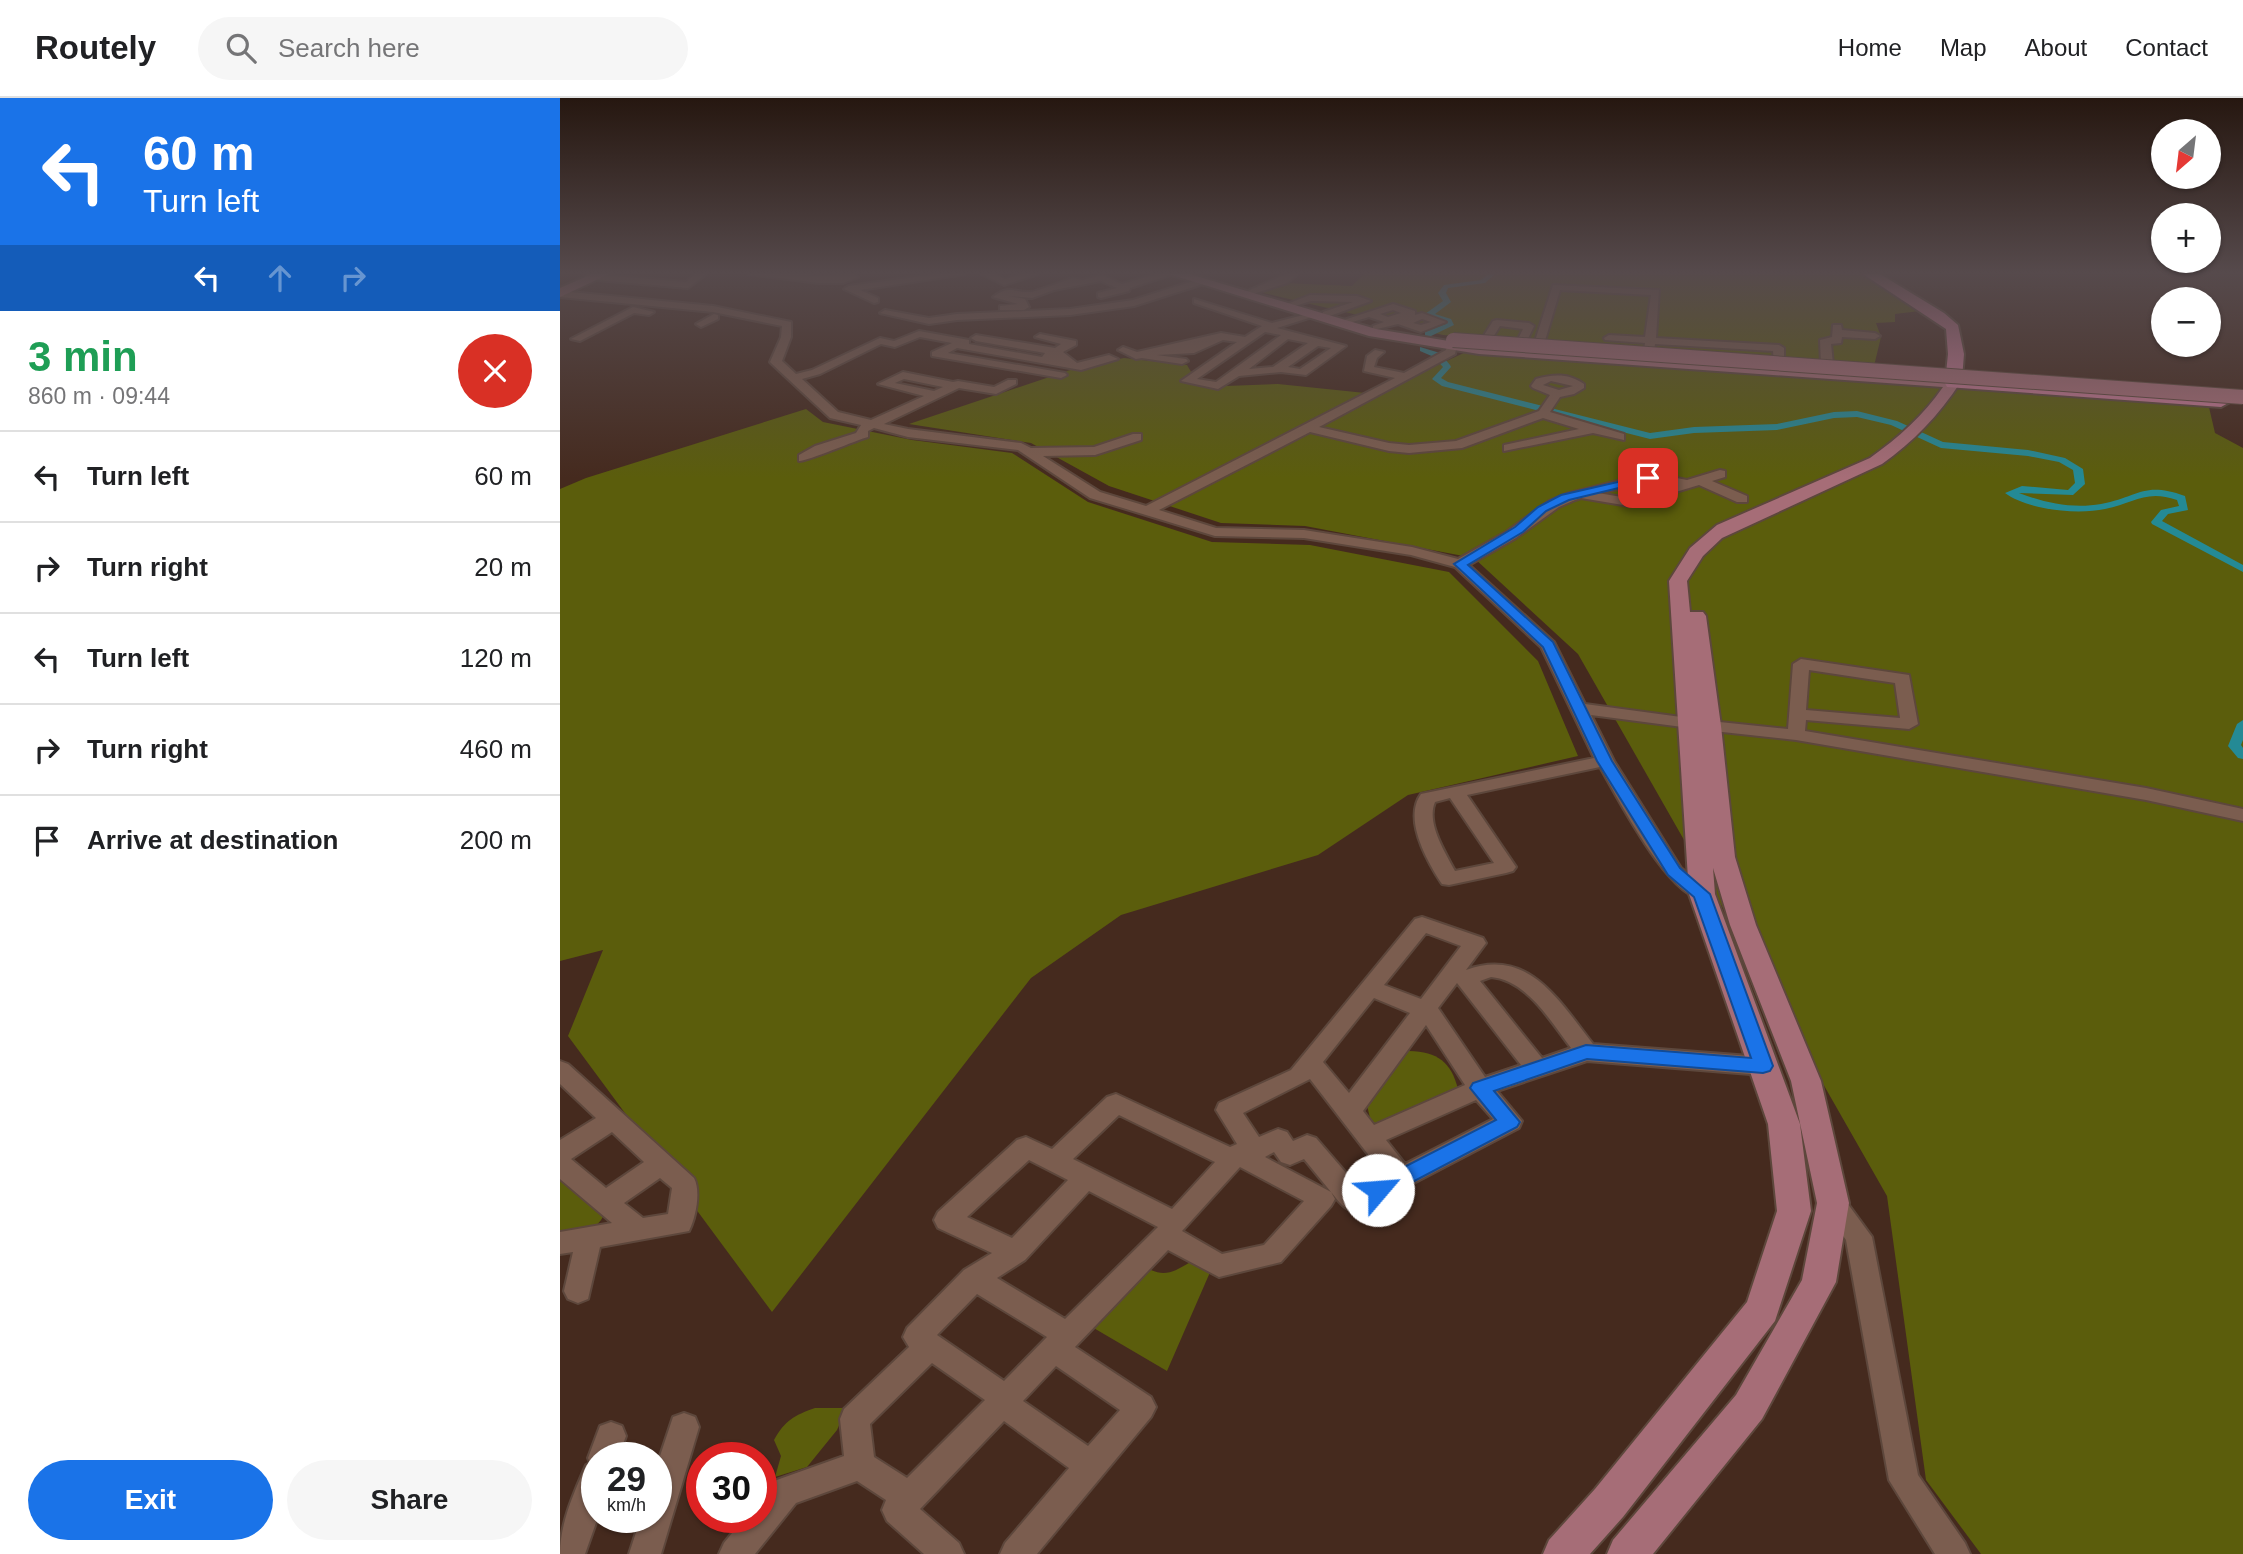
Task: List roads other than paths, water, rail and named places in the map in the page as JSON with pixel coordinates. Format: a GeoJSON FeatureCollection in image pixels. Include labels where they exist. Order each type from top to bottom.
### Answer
{"type":"FeatureCollection","features":[{"type":"Feature","properties":{"kind":"highway"},"geometry":{"type":"LineString","coordinates":[[1955,342],[1962,379]]}},
{"type":"Feature","properties":{"kind":"highway"},"geometry":{"type":"LineString","coordinates":[[1962,379],[1971,342]]}},
{"type":"Feature","properties":{"kind":"highway"},"geometry":{"type":"LineString","coordinates":[[1962,379],[2243,398]]}},
{"type":"Feature","properties":{"kind":"main road"},"geometry":{"type":"LineString","coordinates":[[1423,342],[2243,398]]}},
{"type":"Feature","properties":{"kind":"main road"},"geometry":{"type":"LineString","coordinates":[[1435,342],[1452,346],[1578,352],[1962,379]]}},
{"type":"Feature","properties":{"kind":"main road"},"geometry":{"type":"LineString","coordinates":[[1452,346],[1475,342]]}},
{"type":"Feature","properties":{"kind":"main road"},"geometry":{"type":"LineString","coordinates":[[1509,342],[1539,344],[1562,351]]}},
{"type":"Feature","properties":{"kind":"main road"},"geometry":{"type":"LineString","coordinates":[[1578,352],[1650,346],[1962,379]]}},
{"type":"Feature","properties":{"kind":"main road"},"geometry":{"type":"LineString","coordinates":[[1627,1554],[1749,1407],[1819,1282],[1833,1203],[1806,1081],[1743,925],[1722,857],[1700,725],[1692,590],[1700,569],[1716,548],[1745,530],[1885,470],[1962,379]]}},
{"type":"Feature","properties":{"kind":"main road"},"geometry":{"type":"LineString","coordinates":[[1563,1554],[1609,1503],[1762,1310],[1794,1211],[1784,1124],[1702,894],[1693,812],[1700,725]]}},
{"type":"Feature","properties":{"kind":"street"},"geometry":{"type":"LineString","coordinates":[[784,342],[776,362],[834,415],[908,433],[1025,450],[1095,451],[1137,437]]}},
{"type":"Feature","properties":{"kind":"street"},"geometry":{"type":"LineString","coordinates":[[793,378],[816,372],[878,342]]}},
{"type":"Feature","properties":{"kind":"street"},"geometry":{"type":"LineString","coordinates":[[934,342],[956,354],[981,375],[1016,356]]}},
{"type":"Feature","properties":{"kind":"street"},"geometry":{"type":"LineString","coordinates":[[930,381],[972,342]]}},
{"type":"Feature","properties":{"kind":"street"},"geometry":{"type":"LineString","coordinates":[[1003,342],[1056,351],[1071,364]]}},
{"type":"Feature","properties":{"kind":"street"},"geometry":{"type":"LineString","coordinates":[[1029,347],[1039,342]]}},
{"type":"Feature","properties":{"kind":"street"},"geometry":{"type":"LineString","coordinates":[[1025,369],[1072,343],[1067,342]]}},
{"type":"Feature","properties":{"kind":"street"},"geometry":{"type":"LineString","coordinates":[[1187,342],[1196,348]]}},
{"type":"Feature","properties":{"kind":"street"},"geometry":{"type":"LineString","coordinates":[[1181,361],[1196,348],[1209,342]]}},
{"type":"Feature","properties":{"kind":"street"},"geometry":{"type":"LineString","coordinates":[[1234,374],[1217,386],[1187,381],[1243,342],[1321,360]]}},
{"type":"Feature","properties":{"kind":"street"},"geometry":{"type":"LineString","coordinates":[[1259,371],[1271,347],[1278,342]]}},
{"type":"Feature","properties":{"kind":"street"},"geometry":{"type":"LineString","coordinates":[[1155,349],[1147,357],[1181,361],[1234,374],[1278,368],[1302,373],[1342,346],[1316,342],[1278,368]]}},
{"type":"Feature","properties":{"kind":"street"},"geometry":{"type":"LineString","coordinates":[[1629,342],[1650,346],[1779,348],[1778,361]]}},
{"type":"Feature","properties":{"kind":"street"},"geometry":{"type":"LineString","coordinates":[[1650,342],[1650,346]]}},
{"type":"Feature","properties":{"kind":"street"},"geometry":{"type":"LineString","coordinates":[[1825,342],[1827,364]]}},
{"type":"Feature","properties":{"kind":"street"},"geometry":{"type":"LineString","coordinates":[[1148,511],[1407,377],[1452,346]]}},
{"type":"Feature","properties":{"kind":"street"},"geometry":{"type":"LineString","coordinates":[[956,354],[1016,356],[1071,364],[1081,368],[1128,352],[1136,356],[1155,349],[1196,348],[1225,354],[1259,371]]}},
{"type":"Feature","properties":{"kind":"street"},"geometry":{"type":"LineString","coordinates":[[1562,351],[1563,378]]}},
{"type":"Feature","properties":{"kind":"street"},"geometry":{"type":"LineString","coordinates":[[1379,352],[1373,356],[1368,369],[1407,377]]}},
{"type":"Feature","properties":{"kind":"street"},"geometry":{"type":"LineString","coordinates":[[1563,378],[1578,352]]}},
{"type":"Feature","properties":{"kind":"street"},"geometry":{"type":"LineString","coordinates":[[993,377],[1030,384],[1056,374],[999,365]]}},
{"type":"Feature","properties":{"kind":"street"},"geometry":{"type":"LineString","coordinates":[[937,395],[880,386],[903,375],[954,386]]}},
{"type":"Feature","properties":{"kind":"street"},"geometry":{"type":"LineString","coordinates":[[1563,378],[1579,384],[1579,389],[1557,393],[1537,386],[1544,379],[1563,378]]}},
{"type":"Feature","properties":{"kind":"street"},"geometry":{"type":"LineString","coordinates":[[804,458],[819,449],[864,434],[861,431],[873,424],[958,384],[996,391],[1012,383]]}},
{"type":"Feature","properties":{"kind":"street"},"geometry":{"type":"LineString","coordinates":[[1310,428],[1368,444],[1409,449],[1458,445],[1543,414],[1557,393]]}},
{"type":"Feature","properties":{"kind":"street"},"geometry":{"type":"LineString","coordinates":[[1543,414],[1620,437]]}},
{"type":"Feature","properties":{"kind":"street"},"geometry":{"type":"LineString","coordinates":[[1508,448],[1569,422]]}},
{"type":"Feature","properties":{"kind":"street"},"geometry":{"type":"LineString","coordinates":[[1496,431],[1524,442],[1594,429]]}},
{"type":"Feature","properties":{"kind":"street"},"geometry":{"type":"LineString","coordinates":[[1547,439],[1571,452]]}},
{"type":"Feature","properties":{"kind":"street"},"geometry":{"type":"LineString","coordinates":[[1025,450],[1085,441]]}},
{"type":"Feature","properties":{"kind":"street"},"geometry":{"type":"LineString","coordinates":[[1025,450],[1095,495],[1215,532],[1304,534],[1412,551],[1460,564],[1548,645],[1605,761],[1674,872],[1702,894]]}},
{"type":"Feature","properties":{"kind":"street"},"geometry":{"type":"LineString","coordinates":[[1581,494],[1629,502],[1720,474]]}},
{"type":"Feature","properties":{"kind":"street"},"geometry":{"type":"LineString","coordinates":[[1460,564],[1519,530],[1542,509],[1565,498],[1648,478],[1694,482],[1742,499]]}},
{"type":"Feature","properties":{"kind":"street"},"geometry":{"type":"LineString","coordinates":[[1796,735],[1801,664],[1903,678],[1909,724],[1798,714]]}},
{"type":"Feature","properties":{"kind":"street"},"geometry":{"type":"LineString","coordinates":[[1579,708],[1796,735],[2146,794],[2243,815]]}},
{"type":"Feature","properties":{"kind":"street"},"geometry":{"type":"LineString","coordinates":[[1455,792],[1506,867],[1449,879],[1421,817],[1423,803],[1429,797],[1605,761]]}},
{"type":"Feature","properties":{"kind":"street"},"geometry":{"type":"LineString","coordinates":[[1349,1111],[1423,1009],[1459,976],[1475,943],[1422,924],[1370,988],[1310,1062],[1299,1076],[1228,1110],[1255,1151],[1278,1139],[1290,1155],[1307,1145],[1355,1202],[1510,1122],[1480,1088],[1428,1012],[1423,1009],[1370,988]]}},
{"type":"Feature","properties":{"kind":"street"},"geometry":{"type":"LineString","coordinates":[[1459,976],[1493,969],[1517,976],[1534,988],[1586,1052]]}},
{"type":"Feature","properties":{"kind":"street"},"geometry":{"type":"LineString","coordinates":[[1459,976],[1537,1069]]}},
{"type":"Feature","properties":{"kind":"street"},"geometry":{"type":"LineString","coordinates":[[1370,1137],[1480,1088],[1586,1052],[1763,1066]]}},
{"type":"Feature","properties":{"kind":"street"},"geometry":{"type":"LineString","coordinates":[[1310,1062],[1401,1178]]}},
{"type":"Feature","properties":{"kind":"street"},"geometry":{"type":"LineString","coordinates":[[560,1243],[680,1223],[685,1185],[563,1076]]}},
{"type":"Feature","properties":{"kind":"street"},"geometry":{"type":"LineString","coordinates":[[1055,1161],[1116,1103],[1232,1159]]}},
{"type":"Feature","properties":{"kind":"street"},"geometry":{"type":"LineString","coordinates":[[560,1153],[613,1119]]}},
{"type":"Feature","properties":{"kind":"street"},"geometry":{"type":"LineString","coordinates":[[948,1554],[898,1510],[1170,1229],[1237,1154],[1322,1199],[1272,1255],[1219,1266],[1170,1229],[1087,1177],[1026,1147],[947,1220],[1016,1252]]}},
{"type":"Feature","properties":{"kind":"street"},"geometry":{"type":"LineString","coordinates":[[560,1164],[638,1230]]}},
{"type":"Feature","properties":{"kind":"street"},"geometry":{"type":"LineString","coordinates":[[606,1202],[661,1164]]}},
{"type":"Feature","properties":{"kind":"street"},"geometry":{"type":"LineString","coordinates":[[1087,1177],[1016,1252],[974,1278],[917,1337],[1091,1466]]}},
{"type":"Feature","properties":{"kind":"street"},"geometry":{"type":"LineString","coordinates":[[1833,1203],[1858,1237],[1904,1480],[1954,1554]]}},
{"type":"Feature","properties":{"kind":"street"},"geometry":{"type":"LineString","coordinates":[[578,1291],[589,1238]]}},
{"type":"Feature","properties":{"kind":"street"},"geometry":{"type":"LineString","coordinates":[[974,1278],[1061,1342],[1141,1407],[1016,1554]]}},
{"type":"Feature","properties":{"kind":"street"},"geometry":{"type":"LineString","coordinates":[[860,1465],[855,1419],[930,1346]]}},
{"type":"Feature","properties":{"kind":"street"},"geometry":{"type":"LineString","coordinates":[[645,1554],[684,1427]]}},
{"type":"Feature","properties":{"kind":"street"},"geometry":{"type":"LineString","coordinates":[[860,1465],[910,1498]]}},
{"type":"Feature","properties":{"kind":"street"},"geometry":{"type":"LineString","coordinates":[[735,1554],[785,1492],[860,1465]]}},
{"type":"Feature","properties":{"kind":"street"},"geometry":{"type":"LineString","coordinates":[[569,1554],[581,1520]]}},
{"type":"Feature","properties":{"kind":"waterway"},"geometry":{"type":"LineString","coordinates":[[1423,349],[1437,355],[1447,367],[1436,379],[1445,384],[1650,436],[1694,430],[1777,427],[1834,415],[1857,414],[1894,423],[1941,445],[2028,453],[2062,460],[2078,469],[2080,484],[2070,493],[2022,489],[2010,493],[2045,504],[2081,509],[2105,506],[2149,491],[2169,493],[2182,498],[2184,508],[2165,512],[2156,522],[2243,569]]}},
{"type":"Feature","properties":{"kind":"waterway"},"geometry":{"type":"LineString","coordinates":[[2243,724],[2234,746],[2243,755]]}}]}
